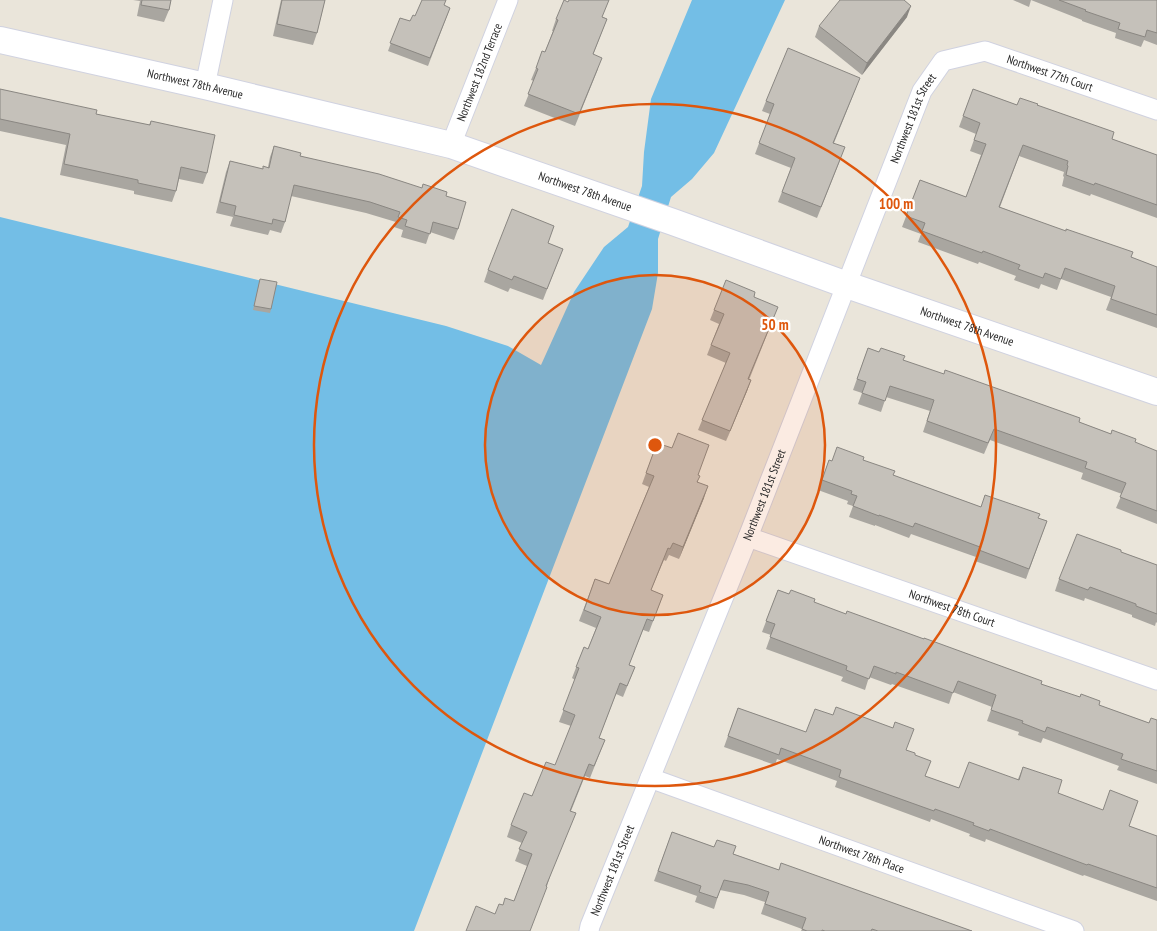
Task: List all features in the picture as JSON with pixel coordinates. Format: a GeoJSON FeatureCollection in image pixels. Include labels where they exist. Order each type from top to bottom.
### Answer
{"type":"FeatureCollection","features":[{"type":"Feature","properties":{"kind":"street"},"geometry":{"type":"LineString","coordinates":[[205,86],[222,0]]}},
{"type":"Feature","properties":{"kind":"street","name":"Northwest 182nd Terrace"},"geometry":{"type":"LineString","coordinates":[[450,145],[508,0]]}},
{"type":"Feature","properties":{"kind":"street","name":"Northwest 78th Avenue"},"geometry":{"type":"LineString","coordinates":[[0,40],[205,86],[450,145],[1157,392]]}},
{"type":"Feature","properties":{"kind":"street","name":"Northwest 77th Court"},"geometry":{"type":"LineString","coordinates":[[943,60],[984,51],[1157,110]]}},
{"type":"Feature","properties":{"kind":"street","name":"Northwest 181st Street"},"geometry":{"type":"LineString","coordinates":[[589,931],[748,537],[922,92],[943,60]]}},
{"type":"Feature","properties":{"kind":"street","name":"Northwest 78th Court"},"geometry":{"type":"LineString","coordinates":[[748,537],[1157,680]]}},
{"type":"Feature","properties":{"kind":"street","name":"Northwest 78th Place"},"geometry":{"type":"LineString","coordinates":[[650,778],[1074,931]]}},
{"type":"Feature","properties":{"kind":"water"},"geometry":{"type":"Polygon","coordinates":[[[692,0],[785,0],[714,153],[692,179],[671,197],[658,239],[658,273],[652,309],[414,931],[0,931],[0,217],[446,326],[508,346],[541,365],[574,292],[604,247],[628,227],[642,186],[644,152],[651,99],[692,0]]]}},
{"type":"Feature","properties":{"kind":"building"},"geometry":{"type":"Polygon","coordinates":[[[142,0],[171,0],[169,10],[141,5],[142,0]]]}},
{"type":"Feature","properties":{"kind":"building"},"geometry":{"type":"Polygon","coordinates":[[[282,0],[325,0],[317,33],[277,24],[282,0]]]}},
{"type":"Feature","properties":{"kind":"building"},"geometry":{"type":"Polygon","coordinates":[[[422,0],[446,0],[444,5],[450,8],[430,58],[390,43],[400,18],[410,21],[413,15],[415,16],[422,0]]]}},
{"type":"Feature","properties":{"kind":"building"},"geometry":{"type":"Polygon","coordinates":[[[564,0],[568,2],[569,0],[609,0],[602,17],[607,19],[593,54],[602,58],[579,114],[528,94],[538,69],[536,68],[542,51],[545,52],[564,0]]]}},
{"type":"Feature","properties":{"kind":"building"},"geometry":{"type":"Polygon","coordinates":[[[840,0],[904,0],[911,6],[867,63],[819,26],[840,0]]]}},
{"type":"Feature","properties":{"kind":"building"},"geometry":{"type":"Polygon","coordinates":[[[1059,0],[1157,0],[1157,33],[1147,30],[1145,37],[1118,29],[1120,23],[1059,0]]]}},
{"type":"Feature","properties":{"kind":"building"},"geometry":{"type":"Polygon","coordinates":[[[788,48],[860,78],[833,143],[845,147],[821,207],[782,192],[795,158],[759,143],[774,104],[766,101],[788,48]]]}},
{"type":"Feature","properties":{"kind":"building"},"geometry":{"type":"Polygon","coordinates":[[[0,89],[97,110],[96,114],[150,125],[151,121],[215,135],[207,173],[181,167],[176,191],[138,183],[138,180],[64,164],[70,134],[0,119],[0,89]]]}},
{"type":"Feature","properties":{"kind":"building"},"geometry":{"type":"Polygon","coordinates":[[[973,89],[1017,105],[1020,98],[1038,104],[1114,132],[1112,139],[1157,155],[1157,205],[1066,175],[1068,161],[1023,145],[999,207],[1133,252],[1131,257],[1157,267],[1157,315],[1111,299],[1115,286],[1065,268],[1061,279],[1045,273],[1043,278],[1018,269],[1020,265],[922,231],[925,223],[906,216],[920,180],[966,197],[986,144],[974,140],[980,123],[963,116],[973,89]]]}},
{"type":"Feature","properties":{"kind":"building"},"geometry":{"type":"Polygon","coordinates":[[[274,146],[301,153],[300,156],[379,174],[422,188],[423,184],[447,192],[446,196],[466,202],[458,229],[433,222],[430,234],[405,226],[407,220],[398,217],[400,212],[370,202],[294,185],[285,222],[273,219],[272,224],[234,215],[236,206],[220,202],[230,161],[263,169],[263,166],[269,168],[274,146]]]}},
{"type":"Feature","properties":{"kind":"building"},"geometry":{"type":"Polygon","coordinates":[[[512,209],[554,226],[548,243],[563,249],[547,289],[514,276],[512,280],[488,270],[512,209]]]}},
{"type":"Feature","properties":{"kind":"building"},"geometry":{"type":"Polygon","coordinates":[[[260,279],[277,282],[271,309],[254,306],[260,279]]]}},
{"type":"Feature","properties":{"kind":"building"},"geometry":{"type":"Polygon","coordinates":[[[726,280],[755,292],[754,297],[778,307],[748,379],[751,380],[730,431],[702,420],[730,353],[711,345],[724,314],[714,310],[726,280]]]}},
{"type":"Feature","properties":{"kind":"building"},"geometry":{"type":"Polygon","coordinates":[[[868,348],[879,352],[881,348],[905,356],[903,360],[944,374],[945,370],[1080,418],[1079,422],[1111,434],[1112,430],[1136,439],[1135,442],[1157,451],[1157,511],[1120,497],[1126,483],[1085,468],[1087,462],[994,429],[988,443],[927,421],[934,400],[890,386],[885,401],[862,393],[866,382],[857,379],[868,348]]]}},
{"type":"Feature","properties":{"kind":"building"},"geometry":{"type":"Polygon","coordinates":[[[678,433],[709,445],[697,482],[708,486],[683,547],[673,543],[670,549],[668,548],[651,590],[663,595],[653,621],[647,619],[629,665],[635,667],[627,686],[620,683],[599,738],[605,740],[594,766],[589,764],[570,811],[576,813],[530,931],[466,931],[476,906],[495,914],[499,904],[503,905],[505,898],[514,901],[532,854],[519,849],[527,832],[511,825],[524,793],[532,796],[546,762],[555,765],[575,715],[563,710],[579,668],[576,667],[584,647],[588,649],[601,617],[584,610],[595,579],[609,584],[654,476],[646,473],[657,443],[672,448],[678,433]]]}},
{"type":"Feature","properties":{"kind":"building"},"geometry":{"type":"Polygon","coordinates":[[[837,447],[864,457],[863,460],[895,471],[893,475],[981,507],[985,495],[1040,514],[1038,518],[1047,521],[1029,569],[979,550],[980,547],[915,523],[913,527],[853,506],[857,496],[851,494],[852,491],[822,480],[829,460],[832,461],[837,447]]]}},
{"type":"Feature","properties":{"kind":"building"},"geometry":{"type":"Polygon","coordinates":[[[1077,534],[1157,565],[1157,614],[1090,587],[1088,590],[1059,579],[1077,534]]]}},
{"type":"Feature","properties":{"kind":"building"},"geometry":{"type":"Polygon","coordinates":[[[778,590],[789,594],[791,590],[815,599],[814,602],[846,614],[847,611],[1042,681],[1041,684],[1080,697],[1081,694],[1100,701],[1099,705],[1149,723],[1151,718],[1157,720],[1157,771],[1121,759],[1123,754],[1047,727],[1045,732],[1022,723],[1023,721],[991,710],[996,695],[958,681],[953,693],[874,666],[869,679],[846,670],[847,666],[770,637],[775,624],[766,621],[778,590]]]}},
{"type":"Feature","properties":{"kind":"building"},"geometry":{"type":"Polygon","coordinates":[[[836,707],[893,728],[895,722],[914,729],[906,750],[931,761],[925,776],[959,788],[969,762],[1019,780],[1023,767],[1062,780],[1058,793],[1103,810],[1110,790],[1138,801],[1129,826],[1157,836],[1157,888],[1087,865],[990,829],[989,831],[973,825],[974,823],[935,809],[934,811],[839,777],[841,770],[781,748],[779,755],[728,736],[738,708],[806,732],[815,709],[833,715],[836,707]]]}},
{"type":"Feature","properties":{"kind":"building"},"geometry":{"type":"Polygon","coordinates":[[[672,832],[714,847],[717,840],[736,846],[733,854],[779,870],[781,863],[972,931],[878,931],[872,929],[871,931],[807,931],[802,929],[806,918],[765,904],[769,892],[724,880],[717,898],[699,892],[701,886],[658,871],[672,832]]]}}]}
